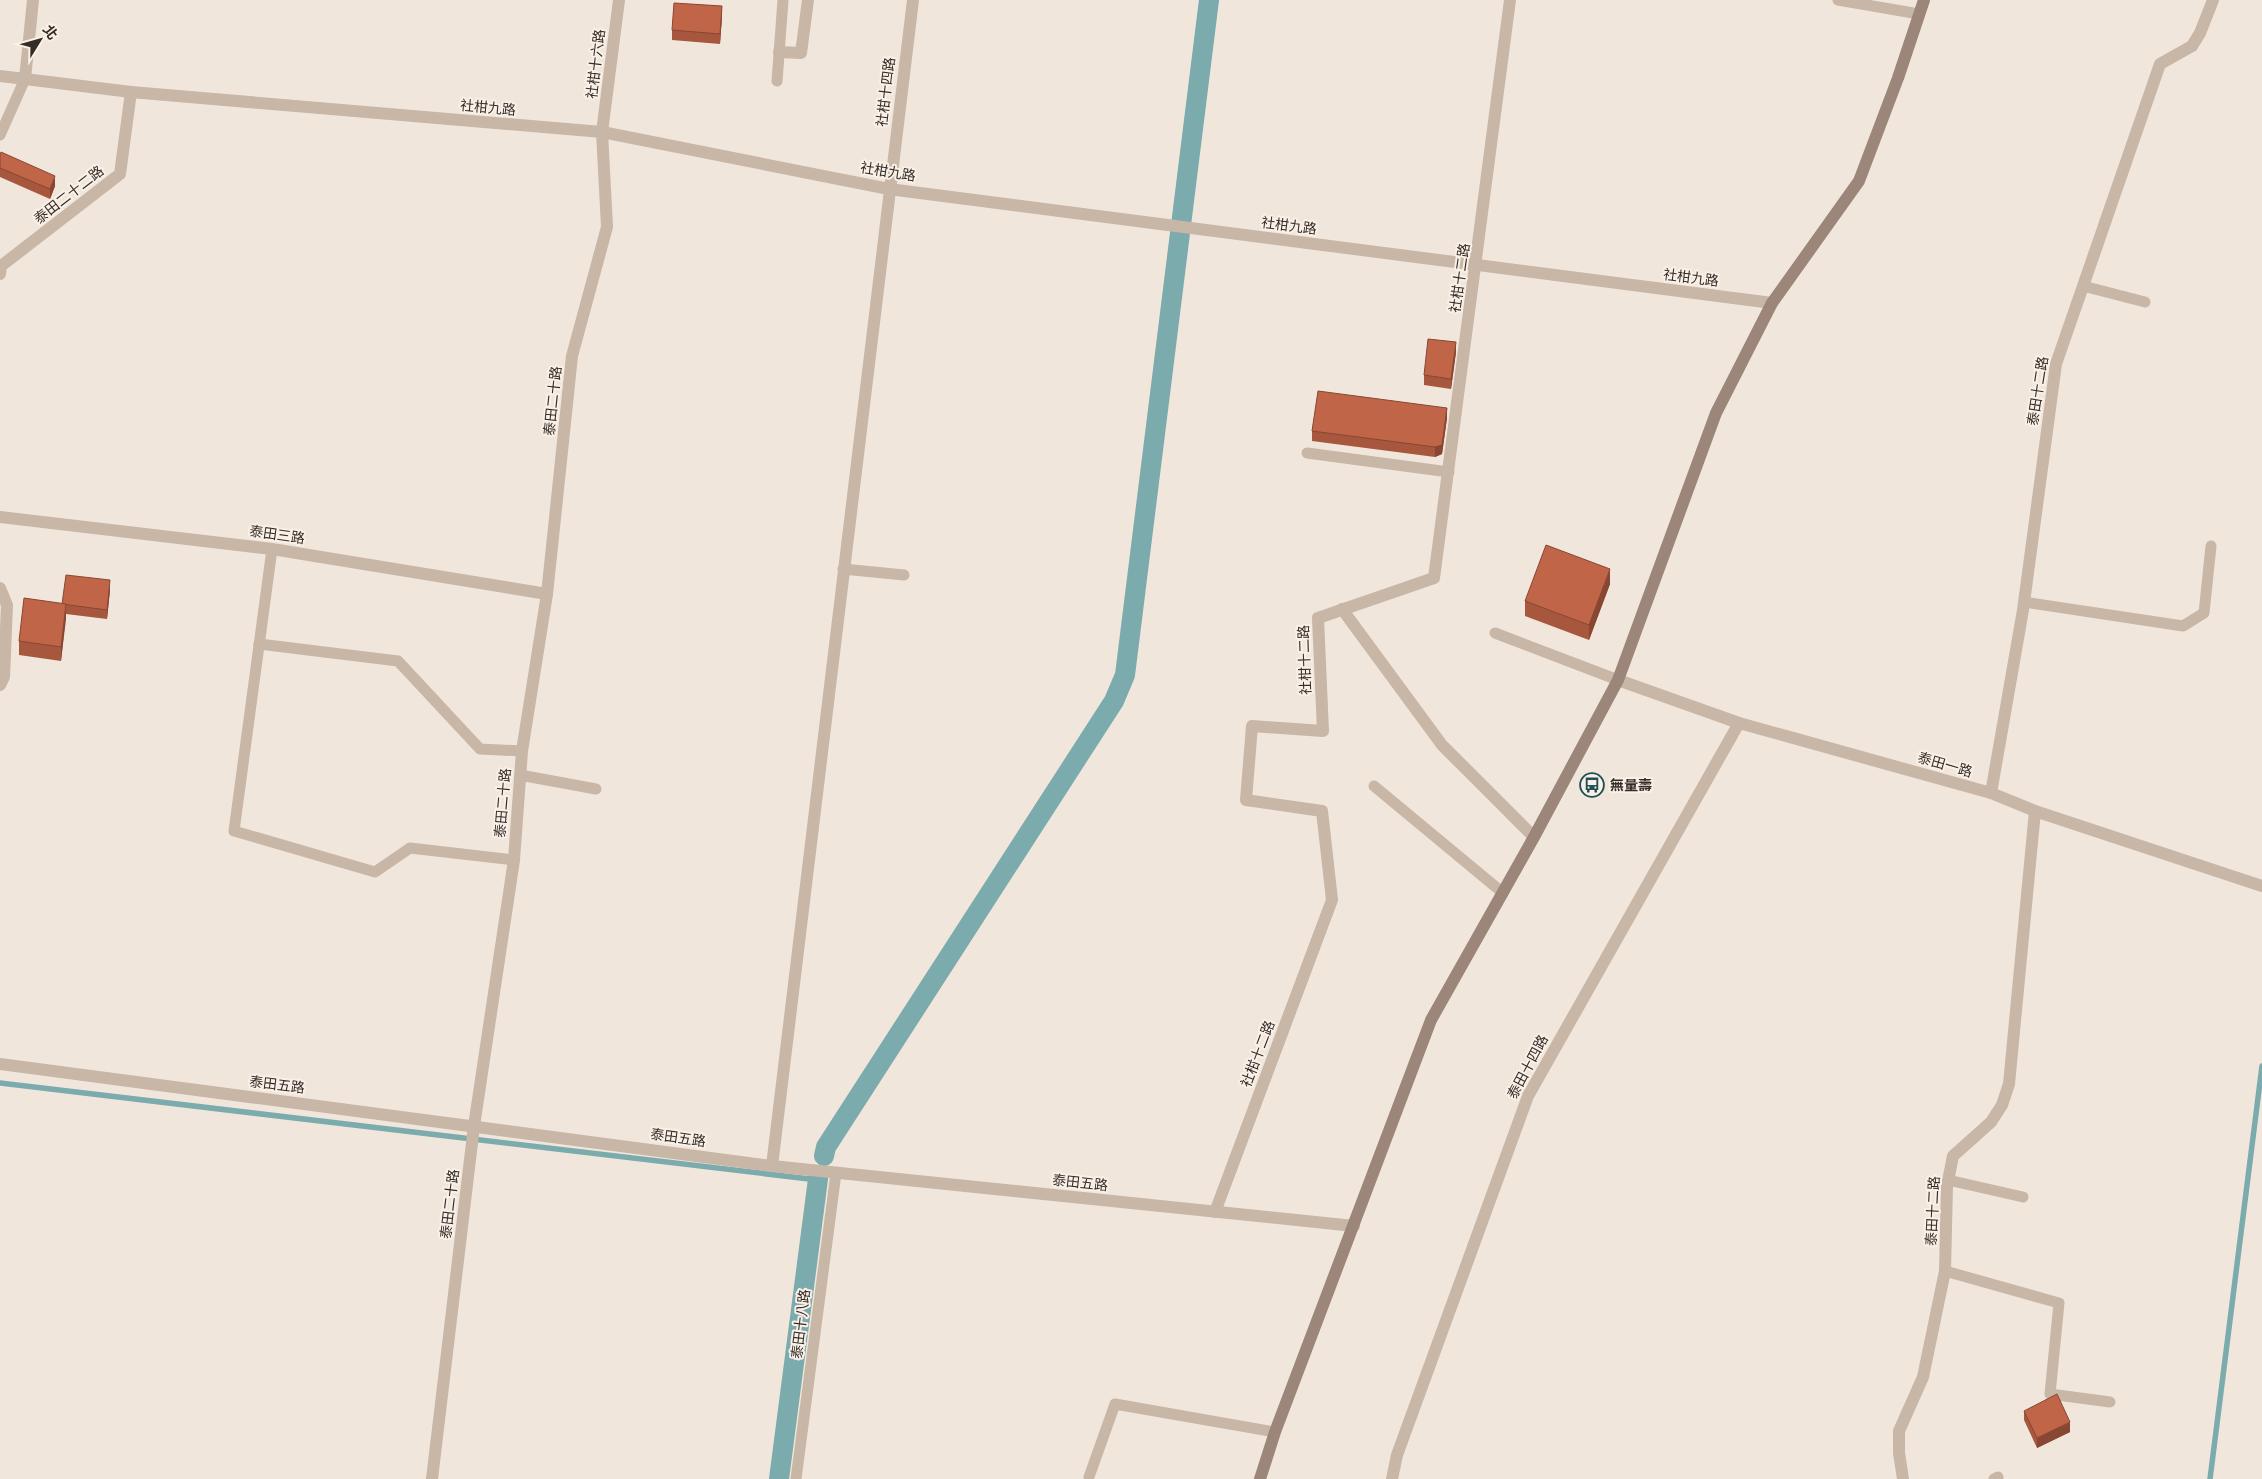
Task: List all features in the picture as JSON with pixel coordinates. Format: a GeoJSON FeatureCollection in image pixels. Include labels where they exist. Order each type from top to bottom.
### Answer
{"type":"FeatureCollection","features":[{"type":"Feature","properties":{"kind":"street"},"geometry":{"type":"LineString","coordinates":[[25,78],[33,0]]}},
{"type":"Feature","properties":{"kind":"street","name":"社柑十六路"},"geometry":{"type":"LineString","coordinates":[[602,132],[619,0]]}},
{"type":"Feature","properties":{"kind":"street"},"geometry":{"type":"LineString","coordinates":[[779,52],[801,53],[808,0]]}},
{"type":"Feature","properties":{"kind":"street","name":"社柑十四路"},"geometry":{"type":"LineString","coordinates":[[772,1166],[889,189],[914,0]]}},
{"type":"Feature","properties":{"kind":"street","name":"社柑十二路"},"geometry":{"type":"LineString","coordinates":[[1214,1212],[1332,900],[1322,811],[1246,800],[1252,726],[1323,731],[1318,618],[1434,578],[1477,265],[1510,0]]}},
{"type":"Feature","properties":{"kind":"street"},"geometry":{"type":"LineString","coordinates":[[1260,1479],[1275,1432],[1431,1020],[1534,837],[1618,680],[1716,413],[1772,303],[1859,181],[1898,78],[1924,0]]}},
{"type":"Feature","properties":{"kind":"street","name":"泰田十二路"},"geometry":{"type":"LineString","coordinates":[[1991,793],[2024,602],[2056,364],[2160,64],[2192,46],[2200,33],[2213,0]]}},
{"type":"Feature","properties":{"kind":"street","name":"社柑九路"},"geometry":{"type":"LineString","coordinates":[[0,76],[131,92],[602,132],[889,189],[1772,303]]}},
{"type":"Feature","properties":{"kind":"street","name":"泰田二十二路"},"geometry":{"type":"LineString","coordinates":[[0,269],[120,174],[131,92]]}},
{"type":"Feature","properties":{"kind":"street","name":"泰田二十路"},"geometry":{"type":"LineString","coordinates":[[432,1479],[474,1126],[514,860],[522,751],[547,594],[572,356],[607,227],[602,132]]}},
{"type":"Feature","properties":{"kind":"street","name":"泰田三路"},"geometry":{"type":"LineString","coordinates":[[0,517],[272,549],[547,594]]}},
{"type":"Feature","properties":{"kind":"street"},"geometry":{"type":"LineString","coordinates":[[0,588],[6,605],[4,677],[0,685]]}},
{"type":"Feature","properties":{"kind":"street"},"geometry":{"type":"LineString","coordinates":[[1342,609],[1442,745],[1534,837]]}},
{"type":"Feature","properties":{"kind":"street","name":"泰田一路"},"geometry":{"type":"LineString","coordinates":[[1618,680],[1739,722],[1991,793],[2035,811],[2262,886]]}},
{"type":"Feature","properties":{"kind":"street","name":"泰田十四路"},"geometry":{"type":"LineString","coordinates":[[1392,1479],[1397,1455],[1528,1096],[1739,722]]}},
{"type":"Feature","properties":{"kind":"street","name":"泰田十二路"},"geometry":{"type":"LineString","coordinates":[[1903,1479],[1899,1453],[1899,1431],[1922,1377],[1945,1270],[1948,1180],[1953,1156],[1991,1122],[2002,1105],[2009,1084],[2035,811]]}},
{"type":"Feature","properties":{"kind":"street","name":"泰田五路"},"geometry":{"type":"LineString","coordinates":[[0,1064],[772,1166],[1354,1226]]}},
{"type":"Feature","properties":{"kind":"lane"},"geometry":{"type":"LineString","coordinates":[[776,81],[784,0]]}},
{"type":"Feature","properties":{"kind":"lane"},"geometry":{"type":"LineString","coordinates":[[1838,0],[1919,14]]}},
{"type":"Feature","properties":{"kind":"lane"},"geometry":{"type":"LineString","coordinates":[[0,135],[25,78]]}},
{"type":"Feature","properties":{"kind":"lane"},"geometry":{"type":"LineString","coordinates":[[2083,286],[2145,302]]}},
{"type":"Feature","properties":{"kind":"lane"},"geometry":{"type":"LineString","coordinates":[[1307,453],[1449,472]]}},
{"type":"Feature","properties":{"kind":"lane"},"geometry":{"type":"LineString","coordinates":[[2024,602],[2183,626],[2204,612],[2211,546]]}},
{"type":"Feature","properties":{"kind":"lane"},"geometry":{"type":"LineString","coordinates":[[272,549],[234,831],[375,872],[410,848],[514,860]]}},
{"type":"Feature","properties":{"kind":"lane"},"geometry":{"type":"LineString","coordinates":[[843,569],[904,575]]}},
{"type":"Feature","properties":{"kind":"lane"},"geometry":{"type":"LineString","coordinates":[[1495,633],[1618,680]]}},
{"type":"Feature","properties":{"kind":"lane"},"geometry":{"type":"LineString","coordinates":[[259,644],[398,662],[480,749],[522,751]]}},
{"type":"Feature","properties":{"kind":"lane"},"geometry":{"type":"LineString","coordinates":[[520,775],[596,789]]}},
{"type":"Feature","properties":{"kind":"lane"},"geometry":{"type":"LineString","coordinates":[[1374,786],[1503,893]]}},
{"type":"Feature","properties":{"kind":"lane","name":"泰田十八路"},"geometry":{"type":"LineString","coordinates":[[796,1479],[836,1173]]}},
{"type":"Feature","properties":{"kind":"lane"},"geometry":{"type":"LineString","coordinates":[[1948,1180],[2023,1197]]}},
{"type":"Feature","properties":{"kind":"lane"},"geometry":{"type":"LineString","coordinates":[[1945,1270],[2059,1303],[2050,1394],[2110,1402]]}},
{"type":"Feature","properties":{"kind":"lane"},"geometry":{"type":"LineString","coordinates":[[1089,1477],[1115,1404],[1275,1432]]}},
{"type":"Feature","properties":{"kind":"building"},"geometry":{"type":"Polygon","coordinates":[[[674,3],[722,6],[720,34],[672,30],[674,3]]]}},
{"type":"Feature","properties":{"kind":"building"},"geometry":{"type":"Polygon","coordinates":[[[1,152],[55,176],[50,189],[0,168],[1,152]]]}},
{"type":"Feature","properties":{"kind":"building"},"geometry":{"type":"Polygon","coordinates":[[[1428,339],[1456,342],[1451,379],[1424,375],[1428,339]]]}},
{"type":"Feature","properties":{"kind":"building"},"geometry":{"type":"Polygon","coordinates":[[[1318,391],[1447,408],[1442,445],[1435,447],[1312,431],[1318,391]]]}},
{"type":"Feature","properties":{"kind":"building"},"geometry":{"type":"Polygon","coordinates":[[[1546,545],[1610,569],[1589,625],[1525,601],[1546,545]]]}},
{"type":"Feature","properties":{"kind":"building"},"geometry":{"type":"Polygon","coordinates":[[[66,575],[110,580],[107,610],[62,604],[66,575]]]}},
{"type":"Feature","properties":{"kind":"building"},"geometry":{"type":"Polygon","coordinates":[[[24,598],[66,604],[61,647],[19,641],[24,598]]]}},
{"type":"Feature","properties":{"kind":"building"},"geometry":{"type":"Polygon","coordinates":[[[2057,1394],[2070,1422],[2037,1438],[2024,1411],[2057,1394]]]}},
{"type":"Feature","properties":{"kind":"waterway"},"geometry":{"type":"LineString","coordinates":[[824,1156],[826,1147],[1114,701],[1125,675],[1209,0]]}},
{"type":"Feature","properties":{"kind":"waterway"},"geometry":{"type":"LineString","coordinates":[[2210,1479],[2262,1066]]}},
{"type":"Feature","properties":{"kind":"waterway"},"geometry":{"type":"LineString","coordinates":[[0,1083],[818,1180]]}},
{"type":"Feature","properties":{"kind":"waterway"},"geometry":{"type":"LineString","coordinates":[[779,1479],[818,1179]]}},
{"type":"Feature","properties":{"kind":"place","name":"無量壽"},"geometry":{"type":"Point","coordinates":[1592,785]}}]}
